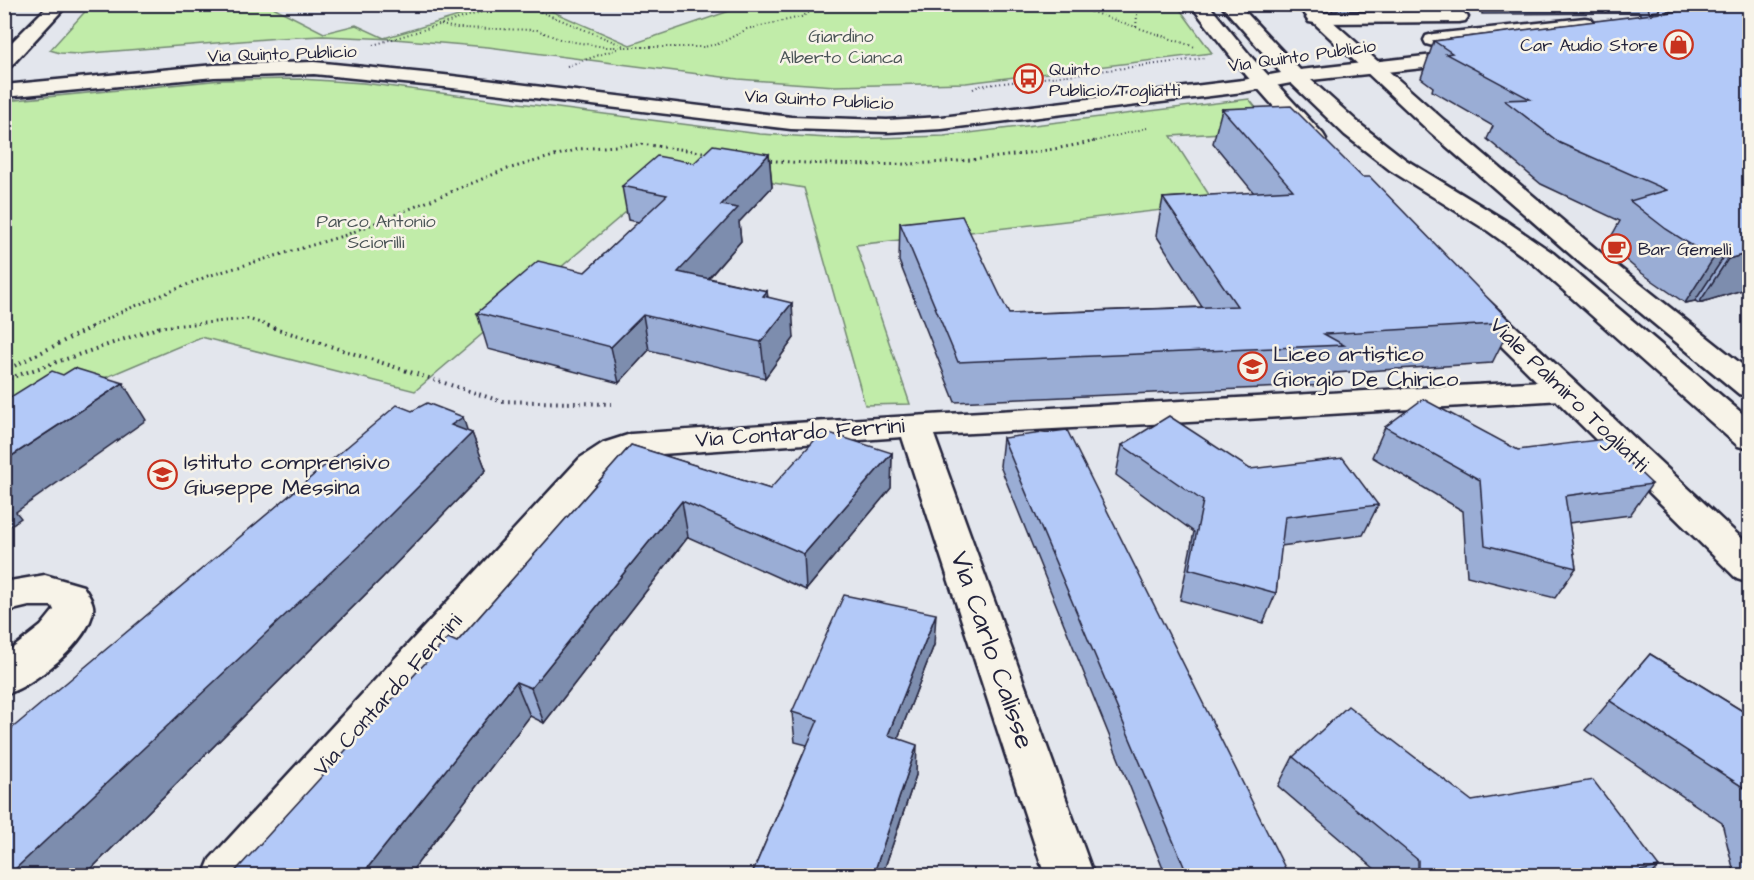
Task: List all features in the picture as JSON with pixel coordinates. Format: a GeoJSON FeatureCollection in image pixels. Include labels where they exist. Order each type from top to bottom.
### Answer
{"type":"FeatureCollection","features":[{"type":"Feature","properties":{"kind":"street"},"geometry":{"type":"LineString","coordinates":[[4,62],[60,4]]}},
{"type":"Feature","properties":{"kind":"street"},"geometry":{"type":"LineString","coordinates":[[1198,4],[1246,63],[1332,157]]}},
{"type":"Feature","properties":{"kind":"street"},"geometry":{"type":"LineString","coordinates":[[1228,4],[1276,58],[1336,116],[1398,165],[1514,236],[1544,259],[1749,438]]}},
{"type":"Feature","properties":{"kind":"street"},"geometry":{"type":"LineString","coordinates":[[1309,11],[1459,17],[1444,4]]}},
{"type":"Feature","properties":{"kind":"street"},"geometry":{"type":"LineString","coordinates":[[1309,11],[1351,49],[1372,57],[1438,127],[1587,255],[1749,387]]}},
{"type":"Feature","properties":{"kind":"street","name":"Via Quinto Publicio"},"geometry":{"type":"LineString","coordinates":[[1372,57],[1388,61],[1604,27],[1411,42]]}},
{"type":"Feature","properties":{"kind":"street","name":"Via Quinto Publicio"},"geometry":{"type":"LineString","coordinates":[[1327,52],[1351,49]]}},
{"type":"Feature","properties":{"kind":"street","name":"Via Quinto Publicio"},"geometry":{"type":"LineString","coordinates":[[4,75],[220,55],[332,50]]}},
{"type":"Feature","properties":{"kind":"street","name":"Via Quinto Publicio"},"geometry":{"type":"LineString","coordinates":[[4,91],[213,71],[314,68],[444,81],[791,123],[887,126],[942,123],[1265,83],[1372,57],[1487,54]]}},
{"type":"Feature","properties":{"kind":"street","name":"Via Quinto Publicio"},"geometry":{"type":"LineString","coordinates":[[1225,66],[1304,55]]}},
{"type":"Feature","properties":{"kind":"street"},"geometry":{"type":"LineString","coordinates":[[1368,142],[1351,116],[1348,106],[1352,93],[1372,57]]}},
{"type":"Feature","properties":{"kind":"street","name":"Viale Palmiro Togliatti"},"geometry":{"type":"LineString","coordinates":[[1451,280],[1749,569]]}},
{"type":"Feature","properties":{"kind":"street","name":"Via Contardo Ferrini"},"geometry":{"type":"LineString","coordinates":[[227,876],[606,453],[631,445],[915,424],[1247,409],[1562,390]]}},
{"type":"Feature","properties":{"kind":"street","name":"Via Carlo Calisse"},"geometry":{"type":"LineString","coordinates":[[915,424],[1070,876]]}},
{"type":"Feature","properties":{"kind":"street"},"geometry":{"type":"LineString","coordinates":[[4,597],[29,591],[52,591],[69,597],[74,609],[72,616],[59,633],[4,678]]}},
{"type":"Feature","properties":{"kind":"path"},"geometry":{"type":"LineString","coordinates":[[372,45],[508,4]]}},
{"type":"Feature","properties":{"kind":"path"},"geometry":{"type":"LineString","coordinates":[[522,4],[626,46]]}},
{"type":"Feature","properties":{"kind":"path"},"geometry":{"type":"LineString","coordinates":[[441,25],[457,28],[537,30],[562,40],[605,48],[704,47],[721,43],[747,29],[801,17],[825,4]]}},
{"type":"Feature","properties":{"kind":"path"},"geometry":{"type":"LineString","coordinates":[[1068,4],[1196,47]]}},
{"type":"Feature","properties":{"kind":"path"},"geometry":{"type":"LineString","coordinates":[[1136,27],[1138,4]]}},
{"type":"Feature","properties":{"kind":"path"},"geometry":{"type":"LineString","coordinates":[[567,67],[626,46]]}},
{"type":"Feature","properties":{"kind":"path"},"geometry":{"type":"LineString","coordinates":[[963,90],[1067,74],[1204,58]]}},
{"type":"Feature","properties":{"kind":"path"},"geometry":{"type":"LineString","coordinates":[[765,160],[799,164],[910,166],[1026,153],[1122,135],[1157,125]]}},
{"type":"Feature","properties":{"kind":"path"},"geometry":{"type":"LineString","coordinates":[[4,371],[123,311],[208,276],[346,234],[504,170],[579,149],[639,144],[719,154]]}},
{"type":"Feature","properties":{"kind":"path"},"geometry":{"type":"LineString","coordinates":[[4,380],[165,325],[248,319],[500,401],[611,405]]}},
{"type":"Feature","properties":{"kind":"green space","name":"Giardino Alberto Cianca"},"geometry":{"type":"Polygon","coordinates":[[[92,4],[269,5],[324,33],[356,25],[384,38],[496,5],[535,4],[630,45],[747,5],[1176,4],[1212,53],[966,83],[835,86],[738,79],[488,47],[394,39],[323,36],[78,54],[50,50],[92,4]]]}},
{"type":"Feature","properties":{"kind":"green space","name":"Parco Antonio Sciorilli"},"geometry":{"type":"Polygon","coordinates":[[[300,79],[363,83],[760,134],[846,139],[944,136],[1249,99],[1274,130],[1171,136],[1215,204],[856,245],[910,404],[865,405],[804,188],[736,177],[672,173],[415,391],[201,337],[5,420],[5,101],[222,80],[300,79]]]}},
{"type":"Feature","properties":{"kind":"building"},"geometry":{"type":"Polygon","coordinates":[[[1648,4],[1686,4],[1681,9],[1660,8],[1658,11],[1649,12],[1648,4]]]}},
{"type":"Feature","properties":{"kind":"building"},"geometry":{"type":"Polygon","coordinates":[[[1749,4],[1749,253],[1728,259],[1724,257],[1713,259],[1666,229],[1630,201],[1667,190],[1560,143],[1504,100],[1530,99],[1446,54],[1452,53],[1434,41],[1660,13],[1660,8],[1672,7],[1665,13],[1749,4]]]}},
{"type":"Feature","properties":{"kind":"building"},"geometry":{"type":"Polygon","coordinates":[[[1291,106],[1362,177],[1370,177],[1512,323],[1324,334],[1344,345],[958,362],[900,223],[962,216],[1009,314],[1237,306],[1163,198],[1293,190],[1222,109],[1291,106]]]}},
{"type":"Feature","properties":{"kind":"building"},"geometry":{"type":"Polygon","coordinates":[[[713,145],[769,154],[721,205],[738,208],[678,272],[767,291],[763,296],[792,303],[761,342],[643,315],[611,347],[477,313],[538,261],[585,272],[667,195],[622,186],[657,156],[694,163],[713,145]]]}},
{"type":"Feature","properties":{"kind":"building"},"geometry":{"type":"Polygon","coordinates":[[[74,368],[123,383],[4,461],[4,399],[6,400],[52,371],[63,375],[74,368]]]}},
{"type":"Feature","properties":{"kind":"building"},"geometry":{"type":"Polygon","coordinates":[[[1423,399],[1518,450],[1605,439],[1652,484],[1565,496],[1576,568],[1485,545],[1480,480],[1385,427],[1423,399]]]}},
{"type":"Feature","properties":{"kind":"building"},"geometry":{"type":"Polygon","coordinates":[[[427,403],[463,417],[451,425],[472,433],[365,540],[11,873],[4,870],[4,735],[397,405],[412,411],[427,403]]]}},
{"type":"Feature","properties":{"kind":"building"},"geometry":{"type":"Polygon","coordinates":[[[1169,416],[1250,469],[1343,458],[1378,505],[1285,517],[1276,593],[1189,569],[1203,501],[1122,445],[1169,416]]]}},
{"type":"Feature","properties":{"kind":"building"},"geometry":{"type":"Polygon","coordinates":[[[1067,430],[1289,876],[1188,876],[1003,438],[1067,430]]]}},
{"type":"Feature","properties":{"kind":"building"},"geometry":{"type":"Polygon","coordinates":[[[823,431],[892,453],[804,554],[682,501],[531,688],[516,682],[361,876],[231,876],[448,638],[457,642],[631,445],[770,489],[823,431]]]}},
{"type":"Feature","properties":{"kind":"building"},"geometry":{"type":"Polygon","coordinates":[[[844,595],[936,614],[888,735],[917,745],[873,876],[751,876],[818,720],[792,712],[844,595]]]}},
{"type":"Feature","properties":{"kind":"building"},"geometry":{"type":"Polygon","coordinates":[[[1650,654],[1749,715],[1749,791],[1610,701],[1650,654]]]}},
{"type":"Feature","properties":{"kind":"building"},"geometry":{"type":"Polygon","coordinates":[[[1348,706],[1472,801],[1593,780],[1659,867],[1615,876],[1418,876],[1418,860],[1293,757],[1348,706]]]}},
{"type":"Feature","properties":{"kind":"building"},"geometry":{"type":"Polygon","coordinates":[[[574,872],[574,876],[553,876],[574,872]]]}},
{"type":"Feature","properties":{"kind":"place","name":"Car Audio Store"},"geometry":{"type":"Point","coordinates":[1679,45]}},
{"type":"Feature","properties":{"kind":"place","name":"Quinto Publicio/Togliatti"},"geometry":{"type":"Point","coordinates":[1028,79]}},
{"type":"Feature","properties":{"kind":"place","name":"Bar Gemelli"},"geometry":{"type":"Point","coordinates":[1617,249]}},
{"type":"Feature","properties":{"kind":"place","name":"Liceo artistico Giorgio De Chirico"},"geometry":{"type":"Point","coordinates":[1252,367]}},
{"type":"Feature","properties":{"kind":"place","name":"Istituto comprensivo Giuseppe Messina"},"geometry":{"type":"Point","coordinates":[163,475]}}]}
